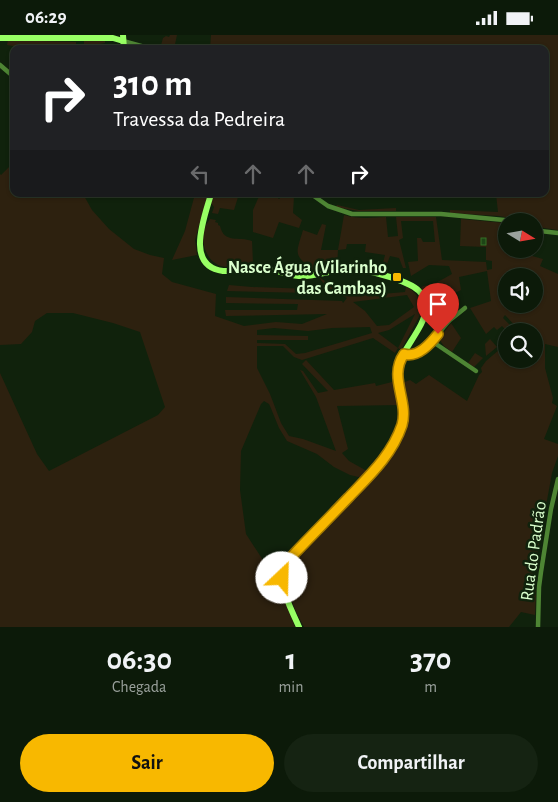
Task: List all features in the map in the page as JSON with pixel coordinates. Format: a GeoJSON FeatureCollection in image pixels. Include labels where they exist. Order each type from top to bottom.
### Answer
{"type":"FeatureCollection","features":[{"type":"Feature","properties":{"kind":"main road"},"geometry":{"type":"LineString","coordinates":[[0,38],[123,38]]}},
{"type":"Feature","properties":{"kind":"main road"},"geometry":{"type":"LineString","coordinates":[[210,197],[199,244],[201,255],[212,267],[221,271],[258,267],[298,276],[344,269],[359,269],[399,281],[417,289],[425,301],[425,315],[400,359],[397,373],[404,407],[404,419],[393,445],[382,462],[286,564],[282,578],[283,584],[286,597],[299,627]]}},
{"type":"Feature","properties":{"kind":"street"},"geometry":{"type":"LineString","coordinates":[[123,38],[141,45]]}},
{"type":"Feature","properties":{"kind":"street"},"geometry":{"type":"LineString","coordinates":[[0,65],[10,74]]}},
{"type":"Feature","properties":{"kind":"street"},"geometry":{"type":"LineString","coordinates":[[315,197],[328,207],[352,214],[441,214],[498,220]]}},
{"type":"Feature","properties":{"kind":"street"},"geometry":{"type":"LineString","coordinates":[[543,231],[558,233]]}},
{"type":"Feature","properties":{"kind":"street"},"geometry":{"type":"LineString","coordinates":[[404,354],[417,353],[431,343],[450,321],[465,308]]}},
{"type":"Feature","properties":{"kind":"street"},"geometry":{"type":"LineString","coordinates":[[431,343],[436,344],[476,371]]}},
{"type":"Feature","properties":{"kind":"street","name":"Rua do Padrão"},"geometry":{"type":"LineString","coordinates":[[538,627],[541,572],[558,479]]}},
{"type":"Feature","properties":{"kind":"shaded area"},"geometry":{"type":"Polygon","coordinates":[[[170,35],[177,35],[175,45],[161,45],[163,38],[170,35]]]}},
{"type":"Feature","properties":{"kind":"shaded area"},"geometry":{"type":"Polygon","coordinates":[[[211,35],[558,35],[558,230],[543,228],[543,213],[498,213],[498,216],[450,213],[450,210],[498,212],[496,197],[549,197],[549,45],[210,45],[211,35]]]}},
{"type":"Feature","properties":{"kind":"shaded area"},"geometry":{"type":"Polygon","coordinates":[[[8,40],[76,42],[76,45],[7,45],[8,40]]]}},
{"type":"Feature","properties":{"kind":"shaded area"},"geometry":{"type":"Polygon","coordinates":[[[84,41],[105,41],[105,43],[84,45],[84,41]]]}},
{"type":"Feature","properties":{"kind":"shaded area"},"geometry":{"type":"Polygon","coordinates":[[[10,166],[10,197],[85,197],[92,210],[109,229],[134,249],[164,258],[162,274],[172,282],[216,294],[215,316],[244,326],[276,322],[302,324],[327,314],[226,316],[225,310],[297,310],[298,304],[226,303],[226,297],[342,301],[343,303],[347,298],[327,287],[319,277],[338,290],[347,293],[369,290],[370,295],[405,292],[406,287],[418,297],[421,313],[401,350],[398,348],[395,353],[373,338],[302,360],[294,357],[283,346],[257,346],[257,368],[270,394],[281,423],[289,436],[336,451],[316,397],[300,370],[303,371],[318,393],[328,391],[302,364],[306,360],[334,390],[375,383],[376,386],[392,382],[392,380],[395,381],[400,405],[337,406],[348,449],[342,453],[349,461],[367,471],[363,478],[350,475],[334,467],[317,454],[287,441],[279,428],[269,404],[264,401],[261,404],[241,451],[240,490],[246,534],[272,574],[279,576],[282,593],[295,627],[0,627],[0,373],[37,454],[49,471],[158,415],[165,407],[140,332],[73,313],[47,313],[35,321],[32,332],[21,344],[0,345],[0,174],[10,166]],[[407,295],[353,302],[365,311],[377,326],[389,325],[414,307],[407,295]],[[415,314],[389,330],[378,333],[398,348],[415,314]],[[370,327],[308,331],[274,328],[257,330],[257,335],[308,336],[308,340],[257,340],[257,343],[285,344],[296,354],[305,353],[372,333],[370,327]]]}},
{"type":"Feature","properties":{"kind":"shaded area"},"geometry":{"type":"Polygon","coordinates":[[[194,197],[207,197],[195,240],[197,255],[172,260],[185,231],[194,197]]]}},
{"type":"Feature","properties":{"kind":"shaded area"},"geometry":{"type":"Polygon","coordinates":[[[212,197],[238,197],[234,210],[220,208],[218,214],[212,213],[214,207],[211,203],[212,197]]]}},
{"type":"Feature","properties":{"kind":"shaded area"},"geometry":{"type":"Polygon","coordinates":[[[259,197],[277,197],[279,199],[281,197],[294,197],[293,213],[302,220],[299,228],[279,222],[273,238],[253,232],[253,210],[259,197]]]}},
{"type":"Feature","properties":{"kind":"shaded area"},"geometry":{"type":"Polygon","coordinates":[[[337,205],[359,210],[396,208],[396,211],[358,211],[336,207],[337,205]]]}},
{"type":"Feature","properties":{"kind":"shaded area"},"geometry":{"type":"Polygon","coordinates":[[[344,215],[359,218],[386,217],[388,237],[398,236],[396,217],[436,217],[442,260],[486,262],[487,270],[492,269],[492,261],[486,260],[486,247],[460,246],[461,219],[498,222],[498,258],[539,258],[543,259],[540,266],[558,274],[558,347],[545,344],[545,368],[553,398],[552,403],[557,406],[544,439],[558,444],[558,456],[552,473],[531,588],[536,591],[535,615],[521,612],[509,627],[304,627],[300,620],[290,592],[289,577],[291,565],[297,555],[375,475],[393,452],[405,427],[408,413],[402,383],[410,380],[416,384],[429,375],[467,401],[482,372],[481,368],[498,351],[498,368],[543,368],[543,323],[512,323],[505,315],[503,318],[508,323],[498,323],[498,329],[494,327],[486,334],[470,308],[491,301],[487,271],[459,277],[461,290],[429,305],[427,296],[421,288],[434,284],[452,274],[449,266],[429,265],[411,276],[408,262],[418,261],[417,238],[421,238],[423,242],[435,242],[433,221],[401,221],[403,238],[399,240],[406,268],[403,268],[399,258],[390,256],[384,272],[381,271],[385,255],[365,252],[366,244],[347,244],[346,249],[338,250],[344,215]]]}},
{"type":"Feature","properties":{"kind":"shaded area"},"geometry":{"type":"Polygon","coordinates":[[[210,219],[216,220],[215,222],[218,223],[222,232],[228,237],[252,241],[253,263],[225,267],[215,263],[207,255],[203,237],[206,225],[210,219]]]}},
{"type":"Feature","properties":{"kind":"shaded area"},"geometry":{"type":"Polygon","coordinates":[[[322,224],[326,225],[321,250],[338,250],[337,267],[314,272],[303,261],[298,254],[298,250],[303,230],[317,235],[322,224]]]}},
{"type":"Feature","properties":{"kind":"shaded area"},"geometry":{"type":"Polygon","coordinates":[[[229,285],[311,289],[311,293],[227,291],[229,285]]]}},
{"type":"Feature","properties":{"kind":"shaded area"},"geometry":{"type":"Polygon","coordinates":[[[451,323],[461,338],[452,352],[439,339],[451,323]]]}},
{"type":"Feature","properties":{"kind":"shaded area"},"geometry":{"type":"Polygon","coordinates":[[[490,339],[497,347],[486,356],[485,344],[490,339]]]}},
{"type":"Feature","properties":{"kind":"shaded area"},"geometry":{"type":"Polygon","coordinates":[[[475,353],[483,358],[474,367],[468,363],[475,353]]]}},
{"type":"Feature","properties":{"kind":"building"},"geometry":{"type":"Polygon","coordinates":[[[481,238],[486,238],[486,245],[481,245],[481,238]]]}},
{"type":"Feature","properties":{"kind":"place","name":"Nasce Água (Vilarinho das Cambas)"},"geometry":{"type":"Point","coordinates":[397,277]}},
{"type":"Feature","properties":{"kind":"route"},"geometry":{"type":"LineString","coordinates":[[282,578],[286,564],[294,554],[373,472],[388,453],[397,438],[404,419],[404,407],[397,377],[400,359],[404,354],[417,353],[431,343],[438,334]]}}]}
